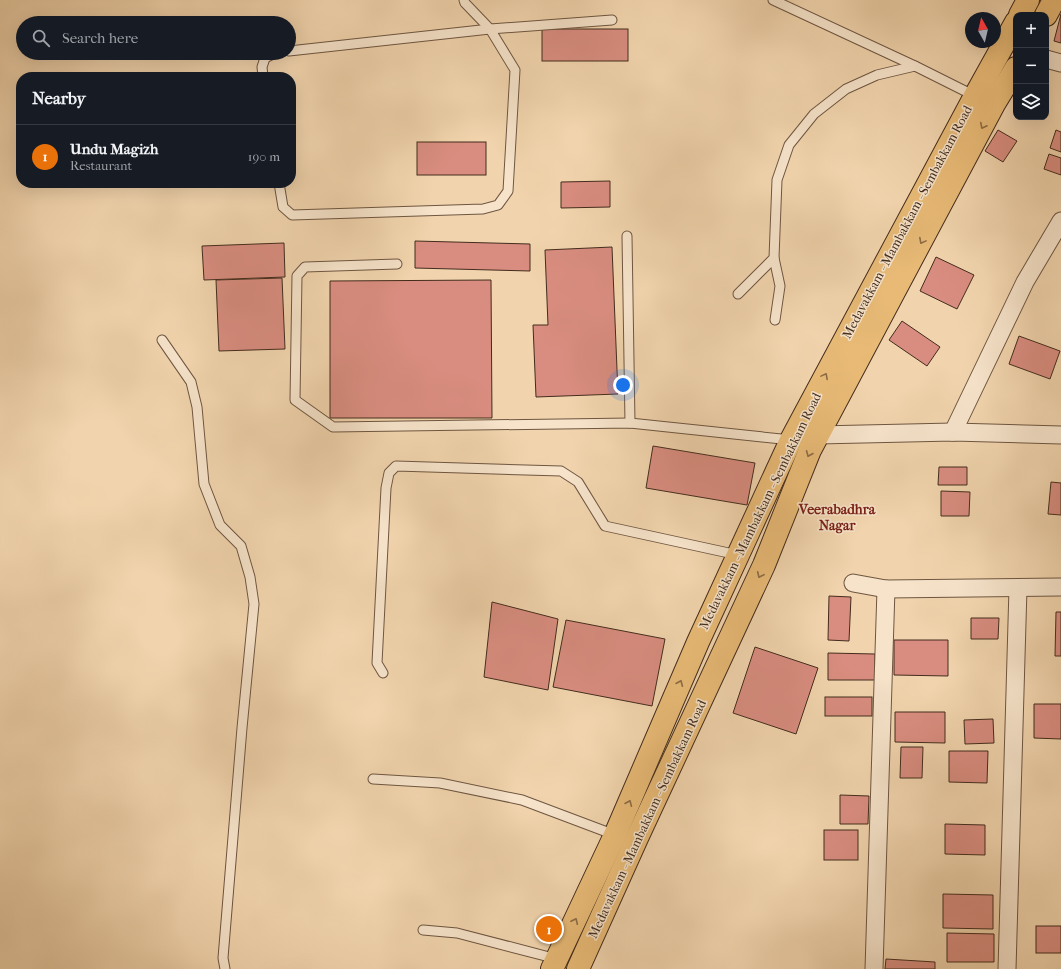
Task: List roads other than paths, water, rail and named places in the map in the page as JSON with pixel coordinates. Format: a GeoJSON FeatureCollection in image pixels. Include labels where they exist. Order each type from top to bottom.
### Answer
{"type":"FeatureCollection","features":[{"type":"Feature","properties":{"kind":"main road"},"geometry":{"type":"LineString","coordinates":[[1022,12],[1028,0]]}},
{"type":"Feature","properties":{"kind":"main road"},"geometry":{"type":"LineString","coordinates":[[1048,12],[1054,0]]}},
{"type":"Feature","properties":{"kind":"main road","name":"Medavakkam - Mambakkam - Sembakkam Road"},"geometry":{"type":"LineString","coordinates":[[578,969],[764,565],[810,450],[984,100],[1013,29]]}},
{"type":"Feature","properties":{"kind":"main road","name":"Medavakkam - Mambakkam - Sembakkam Road"},"geometry":{"type":"LineString","coordinates":[[555,964],[614,835],[698,642],[794,434],[984,100],[1013,71]]}},
{"type":"Feature","properties":{"kind":"street"},"geometry":{"type":"LineString","coordinates":[[1049,60],[1061,62]]}},
{"type":"Feature","properties":{"kind":"street"},"geometry":{"type":"LineString","coordinates":[[953,432],[1025,282],[1061,221]]}},
{"type":"Feature","properties":{"kind":"street"},"geometry":{"type":"LineString","coordinates":[[794,434],[818,435],[953,432],[1061,435]]}},
{"type":"Feature","properties":{"kind":"street"},"geometry":{"type":"LineString","coordinates":[[853,583],[886,589],[1061,587]]}},
{"type":"Feature","properties":{"kind":"street"},"geometry":{"type":"LineString","coordinates":[[1007,969],[1018,588]]}},
{"type":"Feature","properties":{"kind":"street"},"geometry":{"type":"LineString","coordinates":[[874,969],[886,589]]}},
{"type":"Feature","properties":{"kind":"lane"},"geometry":{"type":"LineString","coordinates":[[280,188],[283,207],[292,215],[483,209],[498,205],[508,191],[515,70],[490,29],[464,0]]}},
{"type":"Feature","properties":{"kind":"lane"},"geometry":{"type":"LineString","coordinates":[[773,0],[984,100]]}},
{"type":"Feature","properties":{"kind":"lane"},"geometry":{"type":"LineString","coordinates":[[296,50],[490,29],[612,20]]}},
{"type":"Feature","properties":{"kind":"lane"},"geometry":{"type":"LineString","coordinates":[[262,72],[262,67],[264,60]]}},
{"type":"Feature","properties":{"kind":"lane"},"geometry":{"type":"LineString","coordinates":[[775,320],[780,286],[774,258],[777,180],[789,145],[814,114],[846,89],[877,75],[915,66]]}},
{"type":"Feature","properties":{"kind":"lane"},"geometry":{"type":"LineString","coordinates":[[627,236],[630,423]]}},
{"type":"Feature","properties":{"kind":"lane"},"geometry":{"type":"LineString","coordinates":[[738,294],[774,258]]}},
{"type":"Feature","properties":{"kind":"lane"},"geometry":{"type":"LineString","coordinates":[[397,264],[305,267],[297,276],[295,400],[333,427],[630,423],[794,434]]}},
{"type":"Feature","properties":{"kind":"lane"},"geometry":{"type":"LineString","coordinates":[[162,340],[191,382],[197,407],[204,484],[220,524],[241,546],[250,576],[254,604],[223,958],[225,969]]}},
{"type":"Feature","properties":{"kind":"lane"},"geometry":{"type":"LineString","coordinates":[[383,673],[377,663],[386,488],[388,473],[396,466],[560,471],[578,482],[604,526],[738,554]]}},
{"type":"Feature","properties":{"kind":"lane"},"geometry":{"type":"LineString","coordinates":[[373,780],[440,784],[522,800],[614,835]]}},
{"type":"Feature","properties":{"kind":"lane"},"geometry":{"type":"LineString","coordinates":[[423,930],[457,933],[555,964]]}},
{"type":"Feature","properties":{"kind":"place","name":"Undu Magizh"},"geometry":{"type":"Point","coordinates":[549,929]}},
{"type":"Feature","properties":{"kind":"district","name":"Veerabadhra Nagar"},"geometry":{"type":"Point","coordinates":[837,518]}}]}
